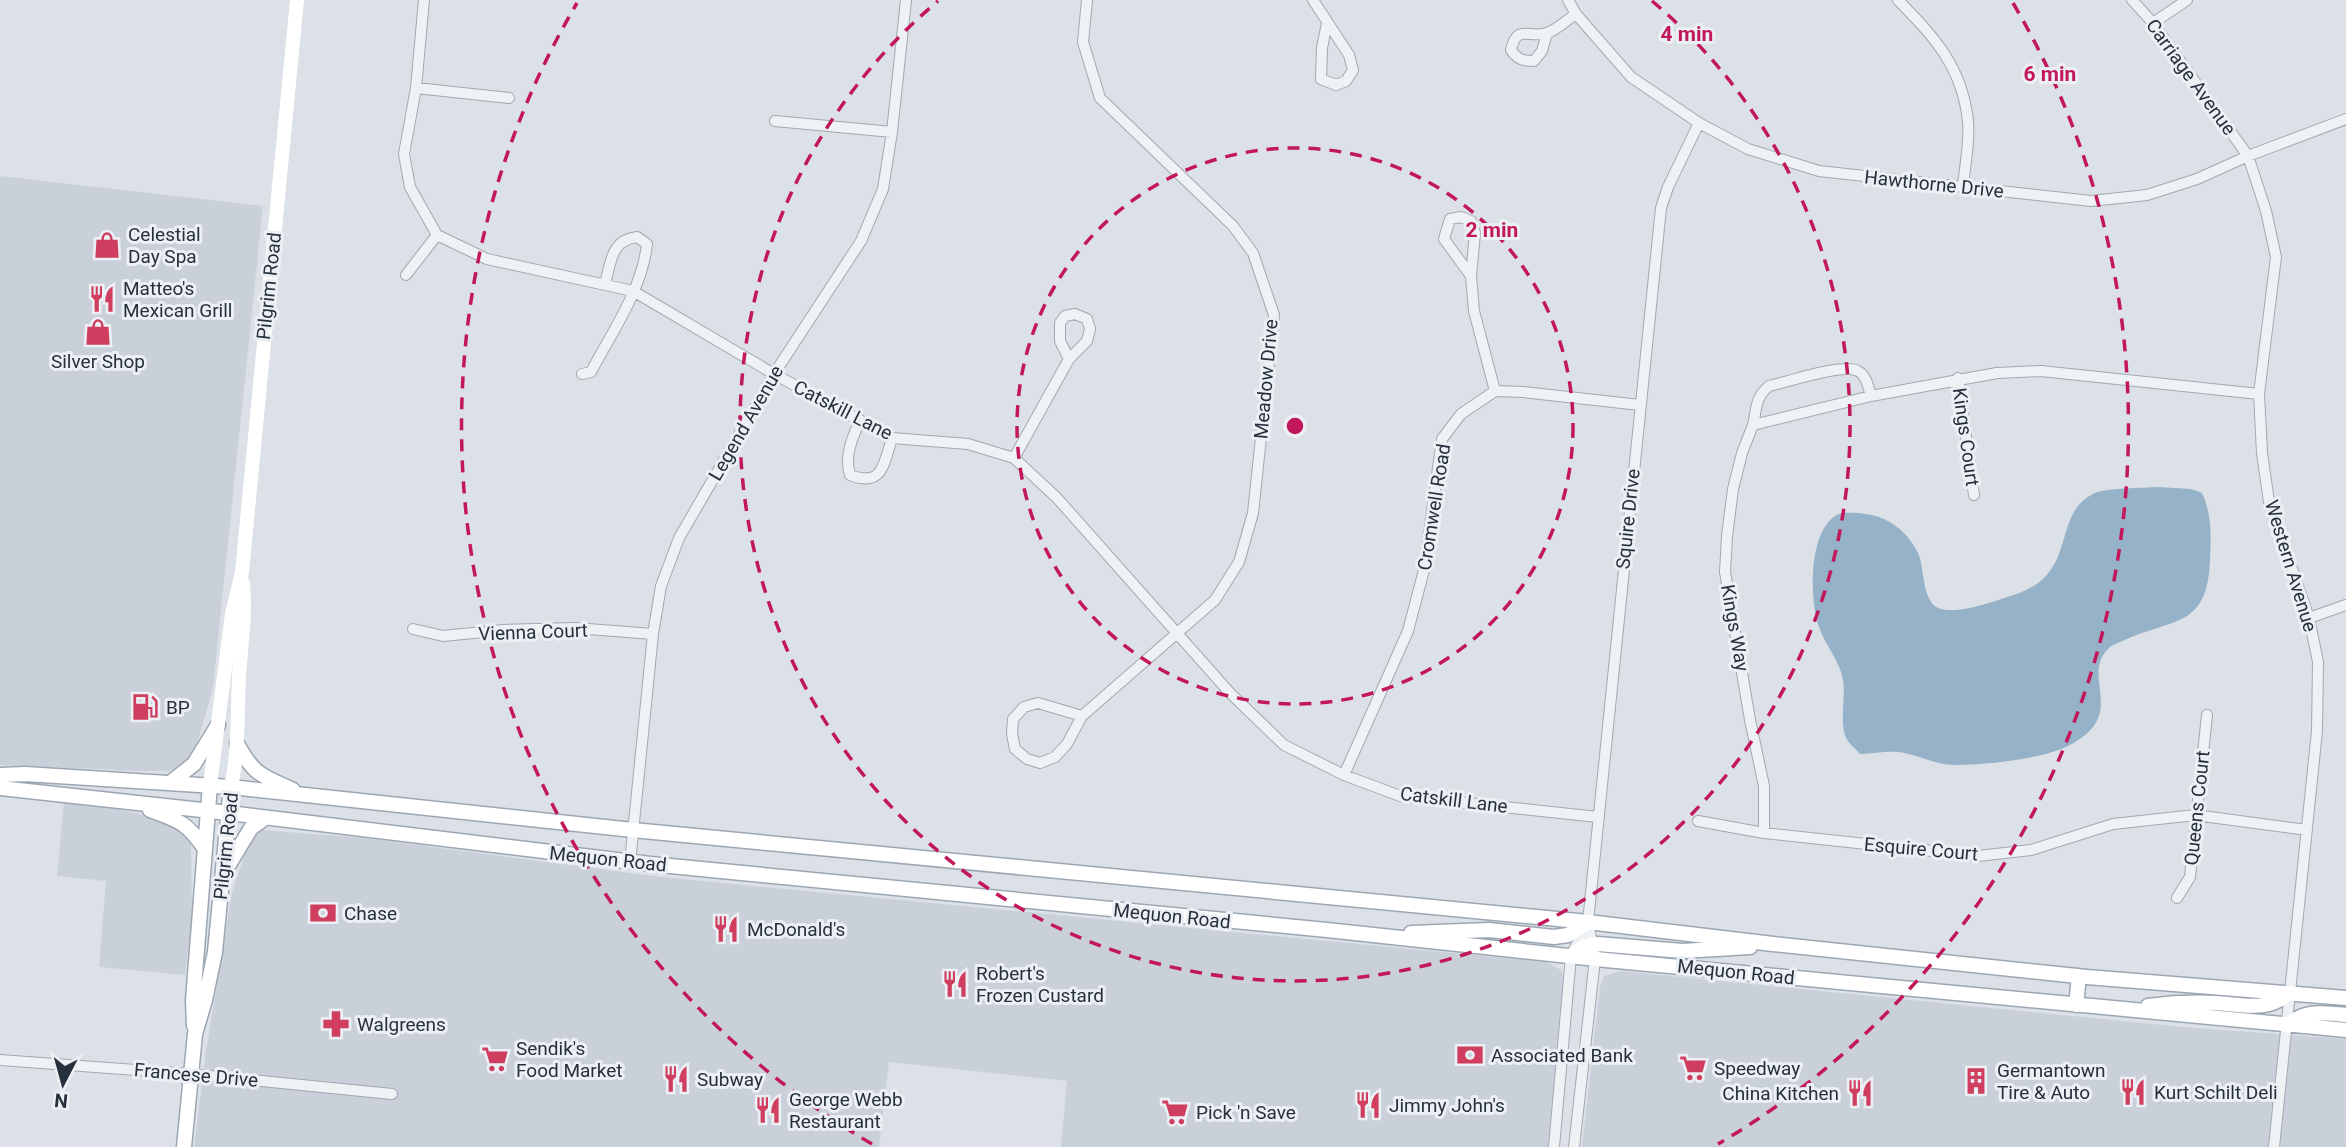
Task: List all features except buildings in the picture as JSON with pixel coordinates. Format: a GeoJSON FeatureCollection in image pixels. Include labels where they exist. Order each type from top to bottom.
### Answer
{"type":"FeatureCollection","features":[{"type":"Feature","properties":{"kind":"main road","name":"Pilgrim Road"},"geometry":{"type":"LineString","coordinates":[[195,1034],[192,1000],[208,811],[232,614],[242,572],[297,0]]}},
{"type":"Feature","properties":{"kind":"main road","name":"Pilgrim Road"},"geometry":{"type":"LineString","coordinates":[[184,1147],[195,1034],[215,952],[237,744],[239,676],[246,610],[242,572]]}},
{"type":"Feature","properties":{"kind":"main road"},"geometry":{"type":"LineString","coordinates":[[170,783],[194,764],[218,725]]}},
{"type":"Feature","properties":{"kind":"main road"},"geometry":{"type":"LineString","coordinates":[[237,744],[254,771],[304,795]]}},
{"type":"Feature","properties":{"kind":"main road","name":"Mequon Road"},"geometry":{"type":"LineString","coordinates":[[0,775],[25,774],[211,785],[633,830],[1588,922],[2079,976],[2346,998]]}},
{"type":"Feature","properties":{"kind":"main road","name":"Mequon Road"},"geometry":{"type":"LineString","coordinates":[[0,789],[229,813],[629,862],[1571,956]]}},
{"type":"Feature","properties":{"kind":"main road"},"geometry":{"type":"LineString","coordinates":[[132,803],[183,822],[205,849]]}},
{"type":"Feature","properties":{"kind":"main road"},"geometry":{"type":"LineString","coordinates":[[223,875],[251,828],[265,818]]}},
{"type":"Feature","properties":{"kind":"main road"},"geometry":{"type":"LineString","coordinates":[[200,913],[219,914]]}},
{"type":"Feature","properties":{"kind":"main road"},"geometry":{"type":"LineString","coordinates":[[1379,935],[1442,930],[1489,930],[1554,937],[1568,935],[1588,922]]}},
{"type":"Feature","properties":{"kind":"main road"},"geometry":{"type":"LineString","coordinates":[[1571,956],[1584,946],[1593,952],[1614,943],[1682,951],[1727,950],[1773,944]]}},
{"type":"Feature","properties":{"kind":"main road","name":"Mequon Road"},"geometry":{"type":"LineString","coordinates":[[1593,952],[2076,1005],[2346,1030]]}},
{"type":"Feature","properties":{"kind":"main road"},"geometry":{"type":"LineString","coordinates":[[2076,1005],[2079,976]]}},
{"type":"Feature","properties":{"kind":"main road"},"geometry":{"type":"LineString","coordinates":[[2126,1009],[2169,1003],[2216,1003],[2255,1007],[2274,1003],[2290,993]]}},
{"type":"Feature","properties":{"kind":"main road"},"geometry":{"type":"LineString","coordinates":[[2287,1026],[2296,1017],[2311,1013],[2346,1015]]}},
{"type":"Feature","properties":{"kind":"street"},"geometry":{"type":"LineString","coordinates":[[407,275],[437,235],[410,187],[404,155],[416,88],[424,0]]}},
{"type":"Feature","properties":{"kind":"street","name":"Legend Avenue"},"geometry":{"type":"LineString","coordinates":[[629,862],[653,634],[661,586],[679,538],[774,374],[861,241],[883,189],[906,0]]}},
{"type":"Feature","properties":{"kind":"street","name":"Meadow Drive"},"geometry":{"type":"LineString","coordinates":[[1082,716],[1215,600],[1239,562],[1254,513],[1274,315],[1253,253],[1233,226],[1100,98],[1083,42],[1087,0]]}},
{"type":"Feature","properties":{"kind":"street"},"geometry":{"type":"LineString","coordinates":[[1314,0],[1349,55],[1353,70],[1346,81],[1336,85],[1321,79],[1322,48],[1327,23]]}},
{"type":"Feature","properties":{"kind":"street","name":"Hawthorne Drive"},"geometry":{"type":"LineString","coordinates":[[1568,0],[1631,78],[1699,123],[1748,149],[1819,171],[2091,201],[2147,195],[2197,179],[2346,118]]}},
{"type":"Feature","properties":{"kind":"street"},"geometry":{"type":"LineString","coordinates":[[1898,0],[1934,37],[1960,79],[1969,122],[1963,186]]}},
{"type":"Feature","properties":{"kind":"street","name":"Carriage Avenue"},"geometry":{"type":"LineString","coordinates":[[2132,0],[2153,23],[2248,156]]}},
{"type":"Feature","properties":{"kind":"street"},"geometry":{"type":"LineString","coordinates":[[2153,23],[2187,0]]}},
{"type":"Feature","properties":{"kind":"street"},"geometry":{"type":"LineString","coordinates":[[1547,33],[1576,13]]}},
{"type":"Feature","properties":{"kind":"street"},"geometry":{"type":"LineString","coordinates":[[416,88],[509,98]]}},
{"type":"Feature","properties":{"kind":"street"},"geometry":{"type":"LineString","coordinates":[[775,121],[892,132]]}},
{"type":"Feature","properties":{"kind":"street","name":"Squire Drive"},"geometry":{"type":"LineString","coordinates":[[1574,1147],[1593,952],[1588,922],[1661,208],[1668,187],[1699,123]]}},
{"type":"Feature","properties":{"kind":"street","name":"Western Avenue"},"geometry":{"type":"LineString","coordinates":[[2248,156],[2266,211],[2276,257],[2259,394],[2262,453],[2269,502],[2309,618],[2318,662],[2317,731],[2274,1147]]}},
{"type":"Feature","properties":{"kind":"street"},"geometry":{"type":"LineString","coordinates":[[1471,276],[1444,239],[1450,219],[1461,217],[1471,221],[1475,233],[1471,276],[1474,312],[1495,391],[1640,405]]}},
{"type":"Feature","properties":{"kind":"street","name":"Catskill Lane"},"geometry":{"type":"LineString","coordinates":[[437,235],[487,259],[634,291],[774,374],[892,438],[968,444],[1014,458],[1057,498],[1230,693],[1284,745],[1344,775],[1400,796],[1598,817]]}},
{"type":"Feature","properties":{"kind":"street"},"geometry":{"type":"LineString","coordinates":[[582,374],[591,372],[634,291],[645,260],[647,244],[637,237],[625,238],[616,246],[605,284]]}},
{"type":"Feature","properties":{"kind":"street"},"geometry":{"type":"LineString","coordinates":[[1014,458],[1069,359]]}},
{"type":"Feature","properties":{"kind":"street","name":"Kings Way"},"geometry":{"type":"LineString","coordinates":[[1764,833],[1764,786],[1750,720],[1726,572],[1733,489],[1742,453],[1753,425],[1757,401],[1769,386],[1843,369],[1856,370],[1867,382],[1871,396]]}},
{"type":"Feature","properties":{"kind":"street"},"geometry":{"type":"LineString","coordinates":[[1753,425],[1871,396],[1997,373],[2041,371],[2259,394]]}},
{"type":"Feature","properties":{"kind":"street","name":"Kings Court"},"geometry":{"type":"LineString","coordinates":[[1958,378],[1974,495]]}},
{"type":"Feature","properties":{"kind":"street","name":"Cromwell Road"},"geometry":{"type":"LineString","coordinates":[[1344,775],[1408,631],[1424,570],[1442,439],[1461,414],[1495,391]]}},
{"type":"Feature","properties":{"kind":"street"},"geometry":{"type":"LineString","coordinates":[[860,421],[849,448],[846,464],[850,475],[861,480],[872,479],[882,470],[892,438]]}},
{"type":"Feature","properties":{"kind":"street"},"geometry":{"type":"LineString","coordinates":[[2309,618],[2346,605]]}},
{"type":"Feature","properties":{"kind":"street","name":"Vienna Court"},"geometry":{"type":"LineString","coordinates":[[413,629],[443,636],[503,630],[575,628],[653,634]]}},
{"type":"Feature","properties":{"kind":"street"},"geometry":{"type":"LineString","coordinates":[[1038,703],[1082,716],[1067,744],[1055,757],[1040,763],[1027,759],[1015,749],[1013,719],[1024,706],[1038,703]]}},
{"type":"Feature","properties":{"kind":"street","name":"Queens Court"},"geometry":{"type":"LineString","coordinates":[[2176,898],[2190,877],[2207,715]]}},
{"type":"Feature","properties":{"kind":"street","name":"Esquire Court"},"geometry":{"type":"LineString","coordinates":[[1698,821],[1764,833],[1978,856],[2031,850],[2113,824],[2195,816],[2307,830]]}},
{"type":"Feature","properties":{"kind":"street","name":"Squire Drive"},"geometry":{"type":"LineString","coordinates":[[1554,1147],[1571,956],[1588,922]]}},
{"type":"Feature","properties":{"kind":"street","name":"Francese Drive"},"geometry":{"type":"LineString","coordinates":[[0,1060],[190,1074],[392,1094]]}},
{"type":"Feature","properties":{"kind":"shaded area"},"geometry":{"type":"Polygon","coordinates":[[[0,176],[263,206],[213,688],[195,751],[184,766],[168,771],[0,765],[0,176]]]}},
{"type":"Feature","properties":{"kind":"shaded area"},"geometry":{"type":"Polygon","coordinates":[[[64,802],[104,806],[148,816],[180,827],[188,834],[191,843],[192,918],[185,975],[99,967],[106,881],[57,876],[64,802]]]}},
{"type":"Feature","properties":{"kind":"shaded area"},"geometry":{"type":"Polygon","coordinates":[[[262,830],[364,838],[661,877],[1546,962],[1561,970],[1564,981],[1549,1147],[1061,1147],[1067,1081],[889,1062],[879,1147],[194,1147],[206,1051],[232,893],[249,841],[254,834],[262,830]]]}},
{"type":"Feature","properties":{"kind":"shaded area"},"geometry":{"type":"Polygon","coordinates":[[[1621,971],[2183,1027],[2346,1039],[2346,1147],[1582,1147],[1600,987],[1604,976],[1621,971]]]}},
{"type":"Feature","properties":{"kind":"water"},"geometry":{"type":"Polygon","coordinates":[[[2158,487],[2191,489],[2202,493],[2210,526],[2208,582],[2203,598],[2185,617],[2108,649],[2101,660],[2099,671],[2101,708],[2097,721],[2087,733],[2070,745],[2045,754],[1967,765],[1940,763],[1898,752],[1860,754],[1849,742],[1843,724],[1844,687],[1841,673],[1819,627],[1814,600],[1816,549],[1821,533],[1829,522],[1839,514],[1856,513],[1873,515],[1896,526],[1909,538],[1918,553],[1930,600],[1941,609],[1957,610],[1997,600],[2034,586],[2048,574],[2057,559],[2072,515],[2081,503],[2095,493],[2158,487]]]}},
{"type":"Feature","properties":{"kind":"place","name":"Celestial Day Spa"},"geometry":{"type":"Point","coordinates":[107,245]}},
{"type":"Feature","properties":{"kind":"place","name":"Matteo's Mexican Grill"},"geometry":{"type":"Point","coordinates":[102,299]}},
{"type":"Feature","properties":{"kind":"place","name":"Silver Shop"},"geometry":{"type":"Point","coordinates":[98,332]}},
{"type":"Feature","properties":{"kind":"place","name":"BP"},"geometry":{"type":"Point","coordinates":[145,707]}},
{"type":"Feature","properties":{"kind":"place","name":"Chase"},"geometry":{"type":"Point","coordinates":[323,913]}},
{"type":"Feature","properties":{"kind":"place","name":"McDonald's"},"geometry":{"type":"Point","coordinates":[726,929]}},
{"type":"Feature","properties":{"kind":"place","name":"Robert's Frozen Custard"},"geometry":{"type":"Point","coordinates":[955,984]}},
{"type":"Feature","properties":{"kind":"place","name":"Walgreens"},"geometry":{"type":"Point","coordinates":[336,1024]}},
{"type":"Feature","properties":{"kind":"place","name":"Associated Bank"},"geometry":{"type":"Point","coordinates":[1470,1055]}},
{"type":"Feature","properties":{"kind":"place","name":"Sendik's Food Market"},"geometry":{"type":"Point","coordinates":[495,1059]}},
{"type":"Feature","properties":{"kind":"place","name":"Speedway"},"geometry":{"type":"Point","coordinates":[1693,1068]}},
{"type":"Feature","properties":{"kind":"place","name":"Subway"},"geometry":{"type":"Point","coordinates":[676,1079]}},
{"type":"Feature","properties":{"kind":"place","name":"Germantown Tire & Auto"},"geometry":{"type":"Point","coordinates":[1976,1081]}},
{"type":"Feature","properties":{"kind":"place","name":"Kurt Schilt Deli"},"geometry":{"type":"Point","coordinates":[2133,1092]}},
{"type":"Feature","properties":{"kind":"place","name":"China Kitchen"},"geometry":{"type":"Point","coordinates":[1860,1093]}},
{"type":"Feature","properties":{"kind":"place","name":"Jimmy John's"},"geometry":{"type":"Point","coordinates":[1368,1105]}},
{"type":"Feature","properties":{"kind":"place","name":"George Webb Restaurant"},"geometry":{"type":"Point","coordinates":[768,1110]}},
{"type":"Feature","properties":{"kind":"place","name":"Pick 'n Save"},"geometry":{"type":"Point","coordinates":[1175,1112]}}]}
